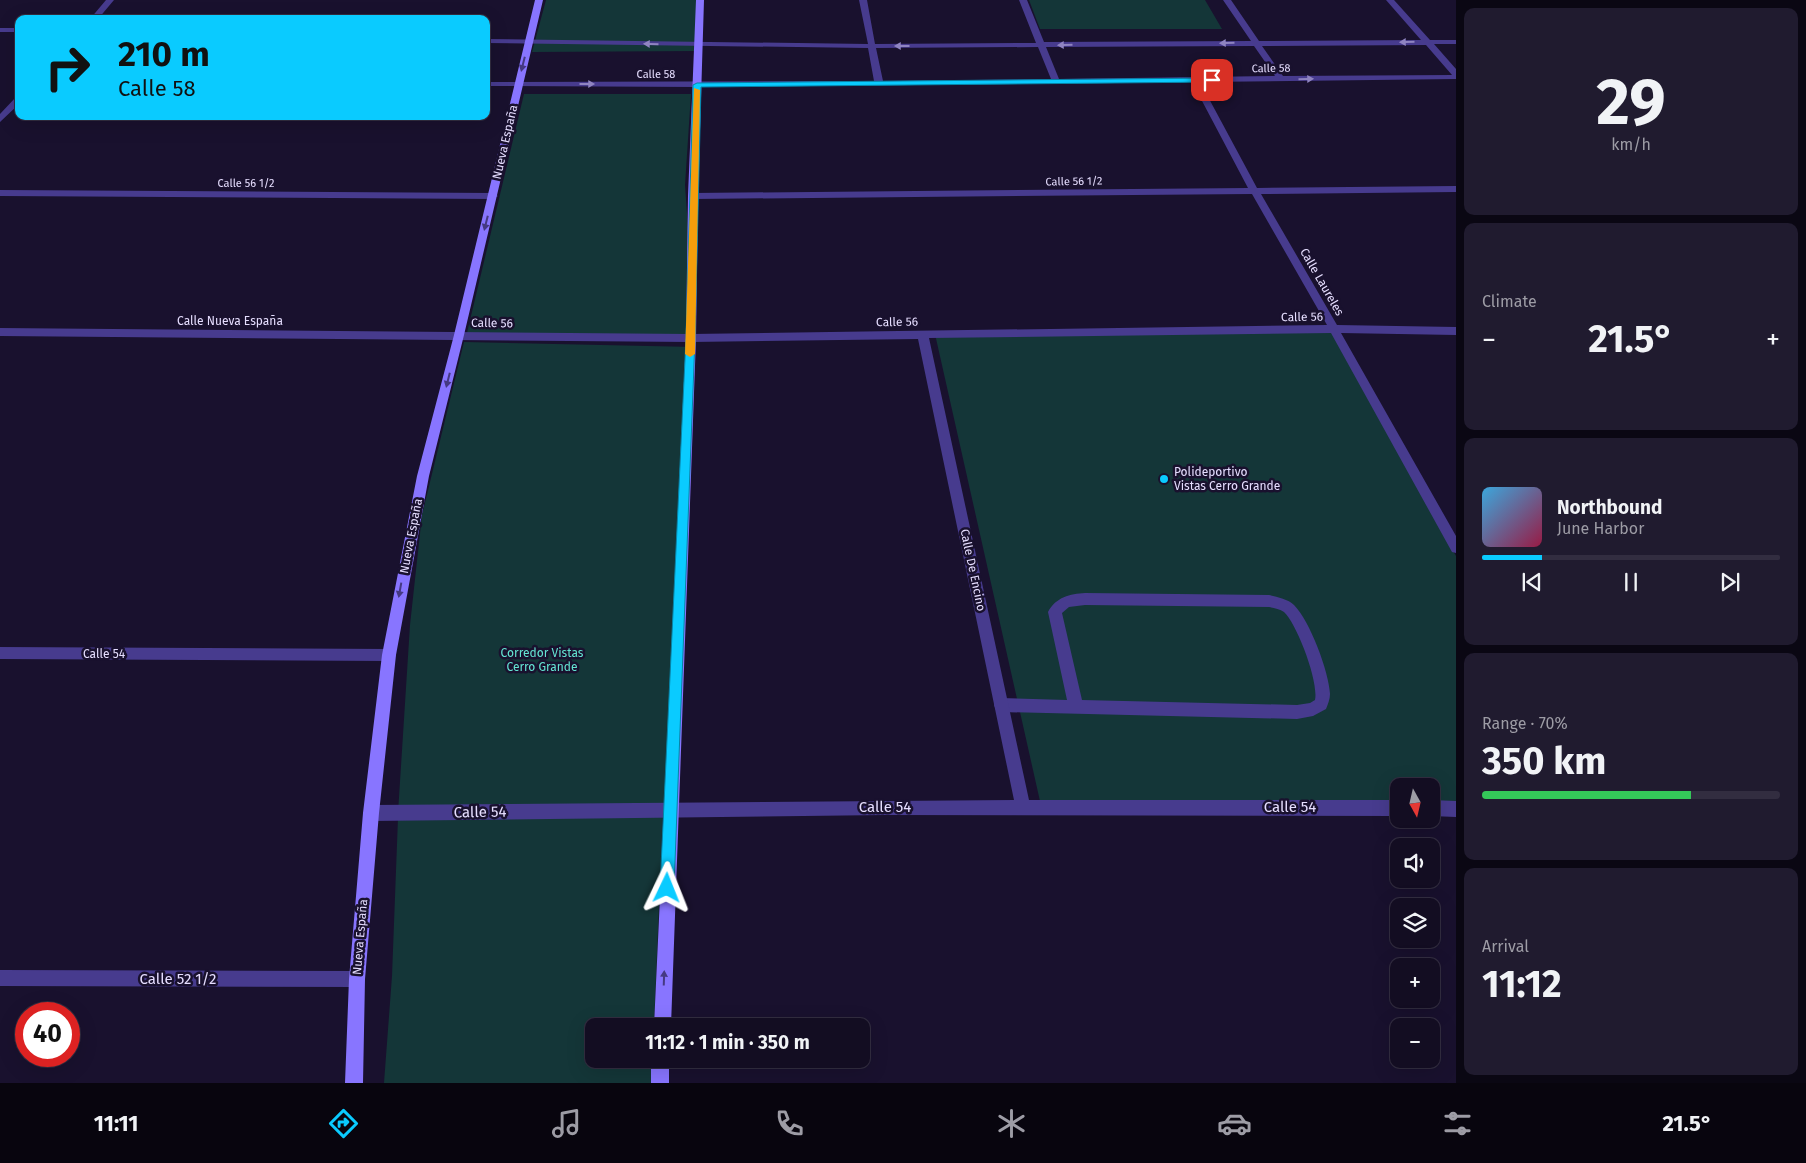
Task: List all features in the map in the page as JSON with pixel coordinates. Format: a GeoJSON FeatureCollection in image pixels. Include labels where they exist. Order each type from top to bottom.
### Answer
{"type":"FeatureCollection","features":[{"type":"Feature","properties":{"kind":"street"},"geometry":{"type":"LineString","coordinates":[[97,15],[110,0]]}},
{"type":"Feature","properties":{"kind":"street","name":"Nueva España"},"geometry":{"type":"LineString","coordinates":[[354,1083],[356,979],[371,813],[389,655],[423,476],[459,335],[539,0]]}},
{"type":"Feature","properties":{"kind":"street"},"geometry":{"type":"LineString","coordinates":[[662,1018],[691,338],[693,196],[700,0]]}},
{"type":"Feature","properties":{"kind":"street"},"geometry":{"type":"LineString","coordinates":[[863,0],[878,83]]}},
{"type":"Feature","properties":{"kind":"street"},"geometry":{"type":"LineString","coordinates":[[1023,0],[1056,81]]}},
{"type":"Feature","properties":{"kind":"street"},"geometry":{"type":"LineString","coordinates":[[1227,0],[1282,79]]}},
{"type":"Feature","properties":{"kind":"street"},"geometry":{"type":"LineString","coordinates":[[1390,0],[1456,76]]}},
{"type":"Feature","properties":{"kind":"street"},"geometry":{"type":"LineString","coordinates":[[0,30],[15,30]]}},
{"type":"Feature","properties":{"kind":"street","name":"Calle 58"},"geometry":{"type":"LineString","coordinates":[[490,41],[871,46],[1456,42]]}},
{"type":"Feature","properties":{"kind":"street","name":"Calle 58"},"geometry":{"type":"LineString","coordinates":[[490,84],[697,85],[1195,81],[1456,76]]}},
{"type":"Feature","properties":{"kind":"street","name":"Calle Laureles"},"geometry":{"type":"LineString","coordinates":[[1195,81],[1254,190],[1454,541]]}},
{"type":"Feature","properties":{"kind":"street"},"geometry":{"type":"LineString","coordinates":[[0,119],[15,103]]}},
{"type":"Feature","properties":{"kind":"street","name":"Calle 56 1/2"},"geometry":{"type":"LineString","coordinates":[[693,196],[1456,189]]}},
{"type":"Feature","properties":{"kind":"street","name":"Calle 56 1/2"},"geometry":{"type":"LineString","coordinates":[[0,192],[492,196]]}},
{"type":"Feature","properties":{"kind":"street","name":"Calle 56"},"geometry":{"type":"LineString","coordinates":[[459,335],[691,338],[1334,329],[1456,331]]}},
{"type":"Feature","properties":{"kind":"street","name":"Calle Nueva España"},"geometry":{"type":"LineString","coordinates":[[0,332],[459,335]]}},
{"type":"Feature","properties":{"kind":"street","name":"Calle De Encino"},"geometry":{"type":"LineString","coordinates":[[923,334],[1023,806]]}},
{"type":"Feature","properties":{"kind":"street"},"geometry":{"type":"LineString","coordinates":[[1001,705],[1076,707],[1297,712],[1313,709],[1321,704],[1324,695],[1319,674],[1296,619],[1289,609],[1280,604],[1269,601],[1085,599],[1069,600],[1059,605],[1055,612],[1076,707]]}},
{"type":"Feature","properties":{"kind":"street","name":"Calle 54"},"geometry":{"type":"LineString","coordinates":[[0,653],[389,655]]}},
{"type":"Feature","properties":{"kind":"street","name":"Calle 54"},"geometry":{"type":"LineString","coordinates":[[371,813],[670,808],[1023,806],[1390,808]]}},
{"type":"Feature","properties":{"kind":"street"},"geometry":{"type":"LineString","coordinates":[[1440,808],[1456,808]]}},
{"type":"Feature","properties":{"kind":"street","name":"Calle 52 1/2"},"geometry":{"type":"LineString","coordinates":[[0,978],[356,979]]}},
{"type":"Feature","properties":{"kind":"street"},"geometry":{"type":"LineString","coordinates":[[660,1068],[660,1083]]}},
{"type":"Feature","properties":{"kind":"green space"},"geometry":{"type":"Polygon","coordinates":[[[546,0],[698,0],[697,51],[532,52],[546,0]]]}},
{"type":"Feature","properties":{"kind":"green space"},"geometry":{"type":"Polygon","coordinates":[[[1029,0],[1205,0],[1222,29],[1040,29],[1029,0]]]}},
{"type":"Feature","properties":{"kind":"green space"},"geometry":{"type":"Polygon","coordinates":[[[524,94],[691,94],[685,185],[696,341],[466,337],[524,94]]]}},
{"type":"Feature","properties":{"kind":"green space"},"geometry":{"type":"Polygon","coordinates":[[[1332,331],[1456,556],[1456,803],[1440,804],[1440,778],[1390,778],[1390,804],[1042,810],[935,334],[1332,331]]]}},
{"type":"Feature","properties":{"kind":"green space","name":"Corredor Vistas Cerro Grande"},"geometry":{"type":"Polygon","coordinates":[[[464,342],[695,347],[667,806],[398,813],[410,625],[422,515],[464,342]]]}},
{"type":"Feature","properties":{"kind":"green space"},"geometry":{"type":"Polygon","coordinates":[[[663,811],[654,1018],[585,1018],[585,1068],[653,1068],[652,1083],[384,1083],[392,976],[398,818],[663,811]]]}},
{"type":"Feature","properties":{"kind":"slow traffic"},"geometry":{"type":"LineString","coordinates":[[690,354],[697,90]]}},
{"type":"Feature","properties":{"kind":"place","name":"Polideportivo Vistas Cerro Grande"},"geometry":{"type":"Point","coordinates":[1164,479]}},
{"type":"Feature","properties":{"kind":"route"},"geometry":{"type":"LineString","coordinates":[[667,888],[691,338],[697,85],[1212,80]]}}]}
